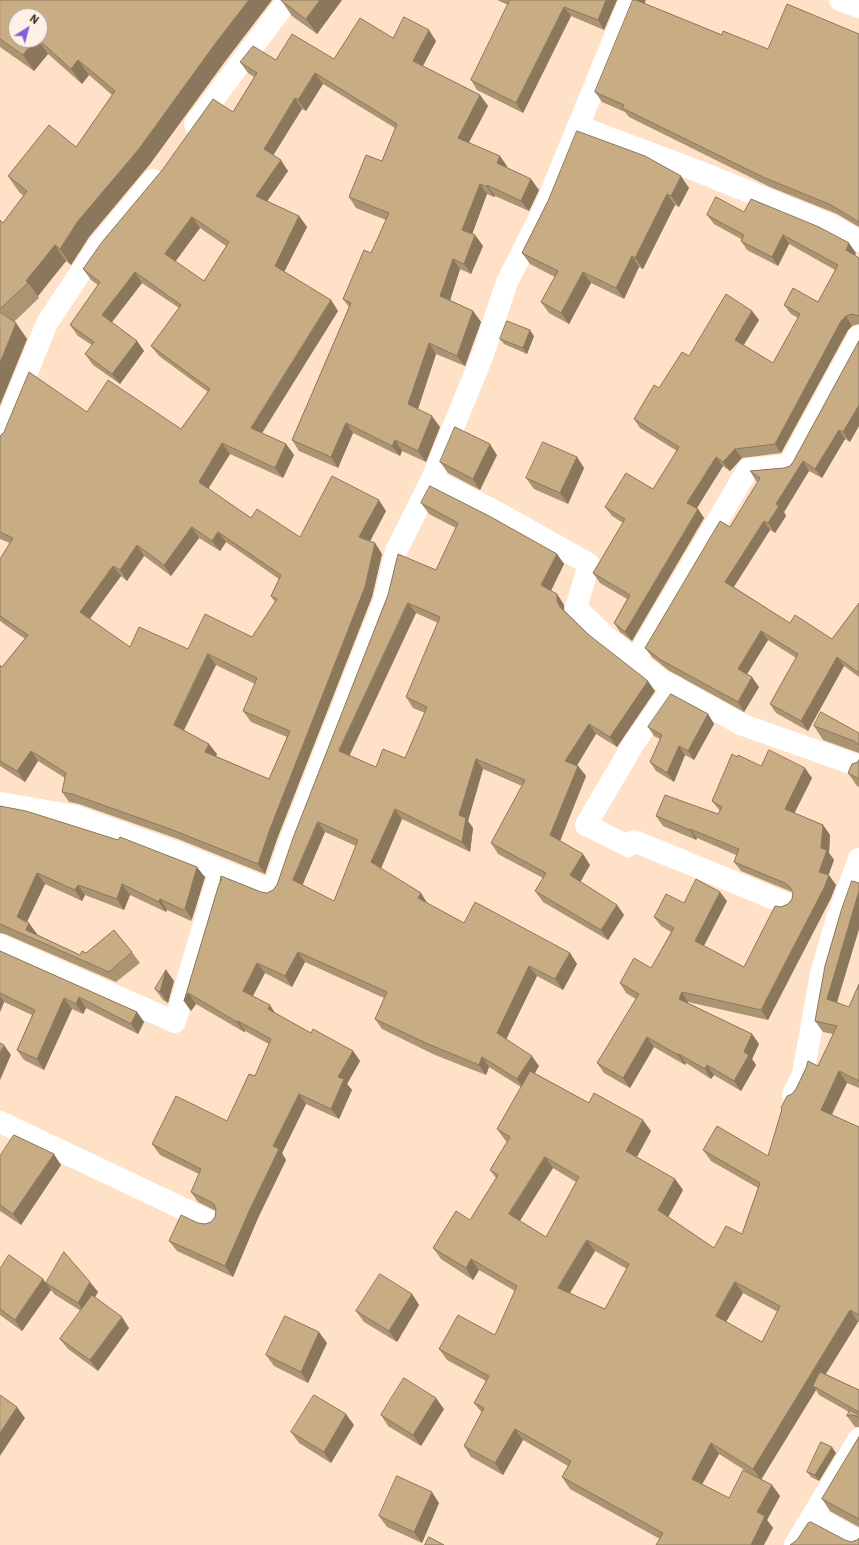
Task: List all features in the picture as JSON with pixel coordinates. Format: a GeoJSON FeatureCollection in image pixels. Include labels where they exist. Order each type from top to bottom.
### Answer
{"type":"FeatureCollection","features":[{"type":"Feature","properties":{"kind":"street"},"geometry":{"type":"LineString","coordinates":[[183,140],[288,0]]}},
{"type":"Feature","properties":{"kind":"street"},"geometry":{"type":"LineString","coordinates":[[0,803],[76,816],[173,851],[273,891],[289,844],[384,601],[396,551],[432,479],[482,357],[507,282],[545,207],[630,0]]}},
{"type":"Feature","properties":{"kind":"street"},"geometry":{"type":"LineString","coordinates":[[840,0],[859,6]]}},
{"type":"Feature","properties":{"kind":"street"},"geometry":{"type":"LineString","coordinates":[[578,126],[700,172],[831,225],[859,241]]}},
{"type":"Feature","properties":{"kind":"street"},"geometry":{"type":"LineString","coordinates":[[0,438],[47,324],[99,245],[165,166]]}},
{"type":"Feature","properties":{"kind":"street"},"geometry":{"type":"LineString","coordinates":[[636,659],[748,469],[789,465],[859,336]]}},
{"type":"Feature","properties":{"kind":"street"},"geometry":{"type":"LineString","coordinates":[[432,479],[502,515],[589,564],[576,608],[605,636],[661,680],[743,725],[859,766]]}},
{"type":"Feature","properties":{"kind":"street"},"geometry":{"type":"LineString","coordinates":[[674,686],[634,743],[586,825],[628,846],[634,841],[787,904]]}},
{"type":"Feature","properties":{"kind":"street"},"geometry":{"type":"LineString","coordinates":[[793,1096],[802,1074],[823,967],[837,918],[859,859]]}},
{"type":"Feature","properties":{"kind":"street"},"geometry":{"type":"LineString","coordinates":[[0,945],[175,1022],[220,870]]}},
{"type":"Feature","properties":{"kind":"street"},"geometry":{"type":"LineString","coordinates":[[0,1122],[211,1222]]}},
{"type":"Feature","properties":{"kind":"street"},"geometry":{"type":"LineString","coordinates":[[796,1545],[807,1524],[859,1439]]}},
{"type":"Feature","properties":{"kind":"street"},"geometry":{"type":"LineString","coordinates":[[807,1524],[821,1520],[859,1540]]}},
{"type":"Feature","properties":{"kind":"building"},"geometry":{"type":"Polygon","coordinates":[[[0,0],[249,0],[215,44],[139,149],[78,221],[60,249],[55,245],[26,281],[28,283],[0,309],[0,220],[3,223],[27,191],[8,176],[49,125],[76,147],[115,91],[78,60],[71,69],[48,48],[48,8],[8,8],[8,45],[0,39],[0,0]]]}},
{"type":"Feature","properties":{"kind":"building"},"geometry":{"type":"Polygon","coordinates":[[[281,0],[320,0],[306,19],[281,0]]]}},
{"type":"Feature","properties":{"kind":"building"},"geometry":{"type":"Polygon","coordinates":[[[510,0],[606,0],[598,20],[564,7],[516,103],[471,80],[510,0]]]}},
{"type":"Feature","properties":{"kind":"building"},"geometry":{"type":"Polygon","coordinates":[[[633,0],[722,35],[723,31],[768,49],[787,4],[859,34],[859,222],[831,205],[763,177],[622,108],[624,105],[595,92],[633,0]]]}},
{"type":"Feature","properties":{"kind":"building"},"geometry":{"type":"Polygon","coordinates":[[[404,17],[429,30],[413,61],[480,95],[458,138],[500,156],[497,163],[531,179],[521,201],[487,185],[487,187],[480,184],[462,230],[475,235],[464,264],[453,259],[440,296],[473,311],[457,356],[429,343],[408,404],[432,416],[418,451],[395,440],[392,446],[346,423],[331,457],[292,440],[351,303],[343,299],[364,250],[371,253],[389,213],[349,197],[366,155],[382,161],[397,124],[315,73],[298,100],[295,98],[264,149],[281,160],[256,196],[299,216],[275,266],[331,300],[251,428],[286,444],[275,468],[222,443],[199,482],[251,518],[257,509],[300,537],[332,476],[379,500],[359,537],[375,543],[365,587],[270,829],[258,864],[170,829],[72,794],[62,792],[66,773],[31,751],[17,771],[0,761],[0,665],[2,667],[28,635],[0,616],[0,559],[13,538],[0,532],[0,436],[4,432],[29,372],[87,412],[108,380],[181,429],[210,389],[151,346],[181,305],[135,272],[102,315],[137,341],[112,374],[85,354],[94,342],[70,325],[100,282],[83,269],[102,242],[163,169],[213,99],[233,112],[257,73],[240,62],[253,46],[276,60],[292,34],[334,59],[360,18],[393,38],[404,17]],[[192,217],[165,254],[204,281],[229,242],[192,217]],[[192,527],[164,565],[137,545],[120,570],[113,566],[80,612],[130,647],[139,627],[188,649],[205,614],[252,637],[277,599],[271,596],[281,575],[218,532],[212,541],[192,527]],[[208,654],[174,725],[209,744],[205,752],[269,779],[290,731],[243,711],[257,678],[208,654]]]}},
{"type":"Feature","properties":{"kind":"building"},"geometry":{"type":"Polygon","coordinates":[[[13,48],[29,48],[23,55],[13,48]]]}},
{"type":"Feature","properties":{"kind":"building"},"geometry":{"type":"Polygon","coordinates":[[[577,131],[645,156],[681,176],[671,196],[667,194],[635,258],[632,256],[616,288],[583,272],[561,313],[541,302],[558,271],[522,253],[548,201],[577,131]]]}},
{"type":"Feature","properties":{"kind":"building"},"geometry":{"type":"Polygon","coordinates":[[[716,197],[744,212],[751,199],[819,227],[849,243],[846,250],[859,258],[859,316],[852,314],[846,316],[841,321],[775,444],[735,449],[723,462],[716,457],[687,503],[698,509],[625,632],[614,623],[630,595],[593,573],[625,519],[605,507],[626,473],[653,489],[679,447],[634,419],[654,385],[659,388],[682,352],[689,356],[726,294],[752,311],[735,340],[773,363],[800,314],[784,305],[793,288],[818,302],[838,265],[783,235],[772,257],[741,241],[744,235],[707,215],[716,197]]]}},
{"type":"Feature","properties":{"kind":"building"},"geometry":{"type":"Polygon","coordinates":[[[0,312],[16,323],[0,363],[0,312]]]}},
{"type":"Feature","properties":{"kind":"building"},"geometry":{"type":"Polygon","coordinates":[[[507,321],[530,330],[523,348],[500,339],[507,321]]]}},
{"type":"Feature","properties":{"kind":"building"},"geometry":{"type":"Polygon","coordinates":[[[859,341],[859,405],[843,432],[839,430],[815,469],[803,461],[776,504],[779,506],[768,523],[764,521],[725,582],[790,623],[795,615],[832,639],[859,603],[859,673],[837,657],[801,721],[770,704],[798,654],[761,631],[738,669],[752,677],[738,702],[661,660],[645,648],[720,521],[730,527],[760,478],[750,471],[784,468],[790,466],[859,341]]]}},
{"type":"Feature","properties":{"kind":"building"},"geometry":{"type":"Polygon","coordinates":[[[455,427],[490,444],[473,479],[440,462],[455,427]]]}},
{"type":"Feature","properties":{"kind":"building"},"geometry":{"type":"Polygon","coordinates":[[[543,442],[577,457],[560,493],[526,478],[543,442]]]}},
{"type":"Feature","properties":{"kind":"building"},"geometry":{"type":"Polygon","coordinates":[[[430,486],[491,517],[557,554],[541,585],[557,594],[557,601],[560,607],[589,635],[648,681],[610,737],[589,724],[565,761],[578,766],[550,835],[583,854],[570,875],[617,905],[601,930],[535,891],[546,873],[491,843],[525,780],[476,759],[459,815],[466,818],[462,842],[395,809],[371,862],[421,893],[418,898],[464,923],[475,902],[570,953],[555,979],[529,966],[497,1033],[532,1056],[517,1079],[482,1057],[479,1065],[428,1044],[375,1019],[387,992],[298,952],[285,976],[257,963],[243,991],[270,1005],[268,1009],[311,1033],[313,1029],[353,1051],[338,1077],[344,1079],[331,1109],[299,1094],[273,1146],[279,1149],[225,1266],[169,1241],[181,1215],[198,1223],[205,1224],[211,1222],[215,1217],[216,1210],[214,1204],[191,1192],[201,1169],[152,1144],[176,1096],[227,1121],[249,1074],[255,1076],[271,1039],[238,1021],[237,1022],[188,993],[184,1001],[219,884],[222,879],[220,881],[221,876],[267,893],[273,890],[277,885],[293,838],[388,595],[398,554],[436,570],[458,523],[421,503],[430,486]],[[408,603],[339,751],[376,767],[383,749],[405,758],[427,707],[406,697],[440,617],[408,603]],[[318,822],[293,880],[334,901],[358,840],[318,822]]]}},
{"type":"Feature","properties":{"kind":"building"},"geometry":{"type":"Polygon","coordinates":[[[671,694],[708,714],[688,751],[679,746],[667,773],[650,762],[662,735],[648,727],[671,694]]]}},
{"type":"Feature","properties":{"kind":"building"},"geometry":{"type":"Polygon","coordinates":[[[821,712],[859,733],[859,745],[854,741],[814,726],[821,712]]]}},
{"type":"Feature","properties":{"kind":"building"},"geometry":{"type":"Polygon","coordinates":[[[769,750],[805,768],[785,809],[823,825],[821,848],[827,850],[819,872],[829,875],[824,888],[761,1010],[682,992],[679,999],[752,1034],[744,1052],[749,1055],[734,1081],[707,1065],[705,1069],[647,1037],[623,1078],[597,1063],[639,994],[620,983],[634,958],[651,968],[674,928],[654,917],[666,894],[684,903],[696,879],[720,892],[695,941],[744,967],[775,906],[781,907],[788,904],[792,899],[793,893],[790,887],[785,883],[734,862],[739,849],[656,816],[665,795],[718,814],[722,807],[712,801],[732,754],[737,757],[738,755],[761,766],[769,750]]]}},
{"type":"Feature","properties":{"kind":"building"},"geometry":{"type":"Polygon","coordinates":[[[859,760],[859,779],[848,773],[852,764],[858,762],[859,760]]]}},
{"type":"Feature","properties":{"kind":"building"},"geometry":{"type":"Polygon","coordinates":[[[0,806],[26,811],[118,840],[120,837],[197,867],[185,909],[183,910],[160,899],[159,902],[122,884],[117,899],[78,885],[75,890],[37,873],[17,917],[29,923],[26,930],[80,955],[82,951],[86,953],[114,930],[132,952],[109,972],[0,924],[0,806]]]}},
{"type":"Feature","properties":{"kind":"building"},"geometry":{"type":"Polygon","coordinates":[[[852,881],[859,883],[859,891],[827,999],[849,1007],[859,984],[859,1081],[839,1071],[821,1110],[859,1127],[859,1315],[850,1310],[753,1469],[711,1443],[692,1479],[729,1498],[743,1470],[772,1485],[757,1512],[765,1516],[751,1545],[656,1545],[663,1533],[562,1477],[571,1461],[515,1429],[495,1463],[464,1446],[484,1408],[474,1403],[489,1376],[439,1349],[458,1315],[495,1335],[517,1286],[471,1259],[466,1268],[433,1248],[456,1211],[470,1220],[498,1175],[490,1170],[510,1137],[497,1129],[530,1071],[589,1103],[594,1093],[643,1120],[626,1151],[675,1179],[658,1210],[714,1248],[726,1226],[742,1234],[760,1183],[703,1150],[717,1126],[768,1156],[782,1109],[781,1108],[787,1096],[792,1094],[796,1089],[808,1061],[818,1066],[837,1026],[815,1021],[825,966],[841,911],[852,881]],[[545,1157],[509,1214],[546,1237],[579,1177],[545,1157]],[[587,1240],[558,1288],[605,1309],[629,1264],[587,1240]],[[735,1282],[716,1316],[762,1342],[780,1306],[735,1282]]]}},
{"type":"Feature","properties":{"kind":"building"},"geometry":{"type":"Polygon","coordinates":[[[0,951],[137,1012],[131,1024],[79,997],[76,1004],[64,998],[37,1059],[17,1050],[35,1010],[0,993],[0,951]]]}},
{"type":"Feature","properties":{"kind":"building"},"geometry":{"type":"Polygon","coordinates":[[[166,970],[160,992],[155,989],[166,970]]]}},
{"type":"Feature","properties":{"kind":"building"},"geometry":{"type":"Polygon","coordinates":[[[0,1043],[4,1045],[0,1053],[0,1043]]]}},
{"type":"Feature","properties":{"kind":"building"},"geometry":{"type":"Polygon","coordinates":[[[14,1135],[54,1154],[13,1214],[0,1205],[0,1156],[14,1135]]]}},
{"type":"Feature","properties":{"kind":"building"},"geometry":{"type":"Polygon","coordinates":[[[64,1252],[90,1282],[78,1303],[46,1283],[64,1252]]]}},
{"type":"Feature","properties":{"kind":"building"},"geometry":{"type":"Polygon","coordinates":[[[9,1255],[43,1279],[15,1320],[0,1309],[0,1269],[9,1255]]]}},
{"type":"Feature","properties":{"kind":"building"},"geometry":{"type":"Polygon","coordinates":[[[380,1274],[412,1294],[389,1331],[356,1311],[380,1274]]]}},
{"type":"Feature","properties":{"kind":"building"},"geometry":{"type":"Polygon","coordinates":[[[92,1295],[122,1317],[90,1360],[60,1339],[92,1295]]]}},
{"type":"Feature","properties":{"kind":"building"},"geometry":{"type":"Polygon","coordinates":[[[285,1316],[319,1332],[301,1372],[266,1355],[285,1316]]]}},
{"type":"Feature","properties":{"kind":"building"},"geometry":{"type":"Polygon","coordinates":[[[820,1372],[859,1390],[859,1412],[813,1386],[820,1372]]]}},
{"type":"Feature","properties":{"kind":"building"},"geometry":{"type":"Polygon","coordinates":[[[404,1378],[436,1398],[413,1435],[381,1415],[404,1378]]]}},
{"type":"Feature","properties":{"kind":"building"},"geometry":{"type":"Polygon","coordinates":[[[0,1395],[17,1407],[0,1433],[0,1395]]]}},
{"type":"Feature","properties":{"kind":"building"},"geometry":{"type":"Polygon","coordinates":[[[314,1395],[346,1414],[324,1452],[291,1432],[314,1395]]]}},
{"type":"Feature","properties":{"kind":"building"},"geometry":{"type":"Polygon","coordinates":[[[850,1410],[859,1415],[859,1419],[857,1416],[847,1416],[850,1410]]]}},
{"type":"Feature","properties":{"kind":"building"},"geometry":{"type":"Polygon","coordinates":[[[859,1437],[859,1520],[822,1499],[859,1437]]]}},
{"type":"Feature","properties":{"kind":"building"},"geometry":{"type":"Polygon","coordinates":[[[821,1442],[832,1447],[815,1475],[807,1472],[821,1442]]]}},
{"type":"Feature","properties":{"kind":"building"},"geometry":{"type":"Polygon","coordinates":[[[397,1476],[432,1492],[414,1532],[379,1516],[397,1476]]]}},
{"type":"Feature","properties":{"kind":"building"},"geometry":{"type":"Polygon","coordinates":[[[811,1522],[851,1542],[859,1538],[859,1545],[790,1545],[797,1540],[808,1523],[811,1522]]]}},
{"type":"Feature","properties":{"kind":"building"},"geometry":{"type":"Polygon","coordinates":[[[429,1537],[444,1545],[425,1545],[429,1537]]]}}]}
